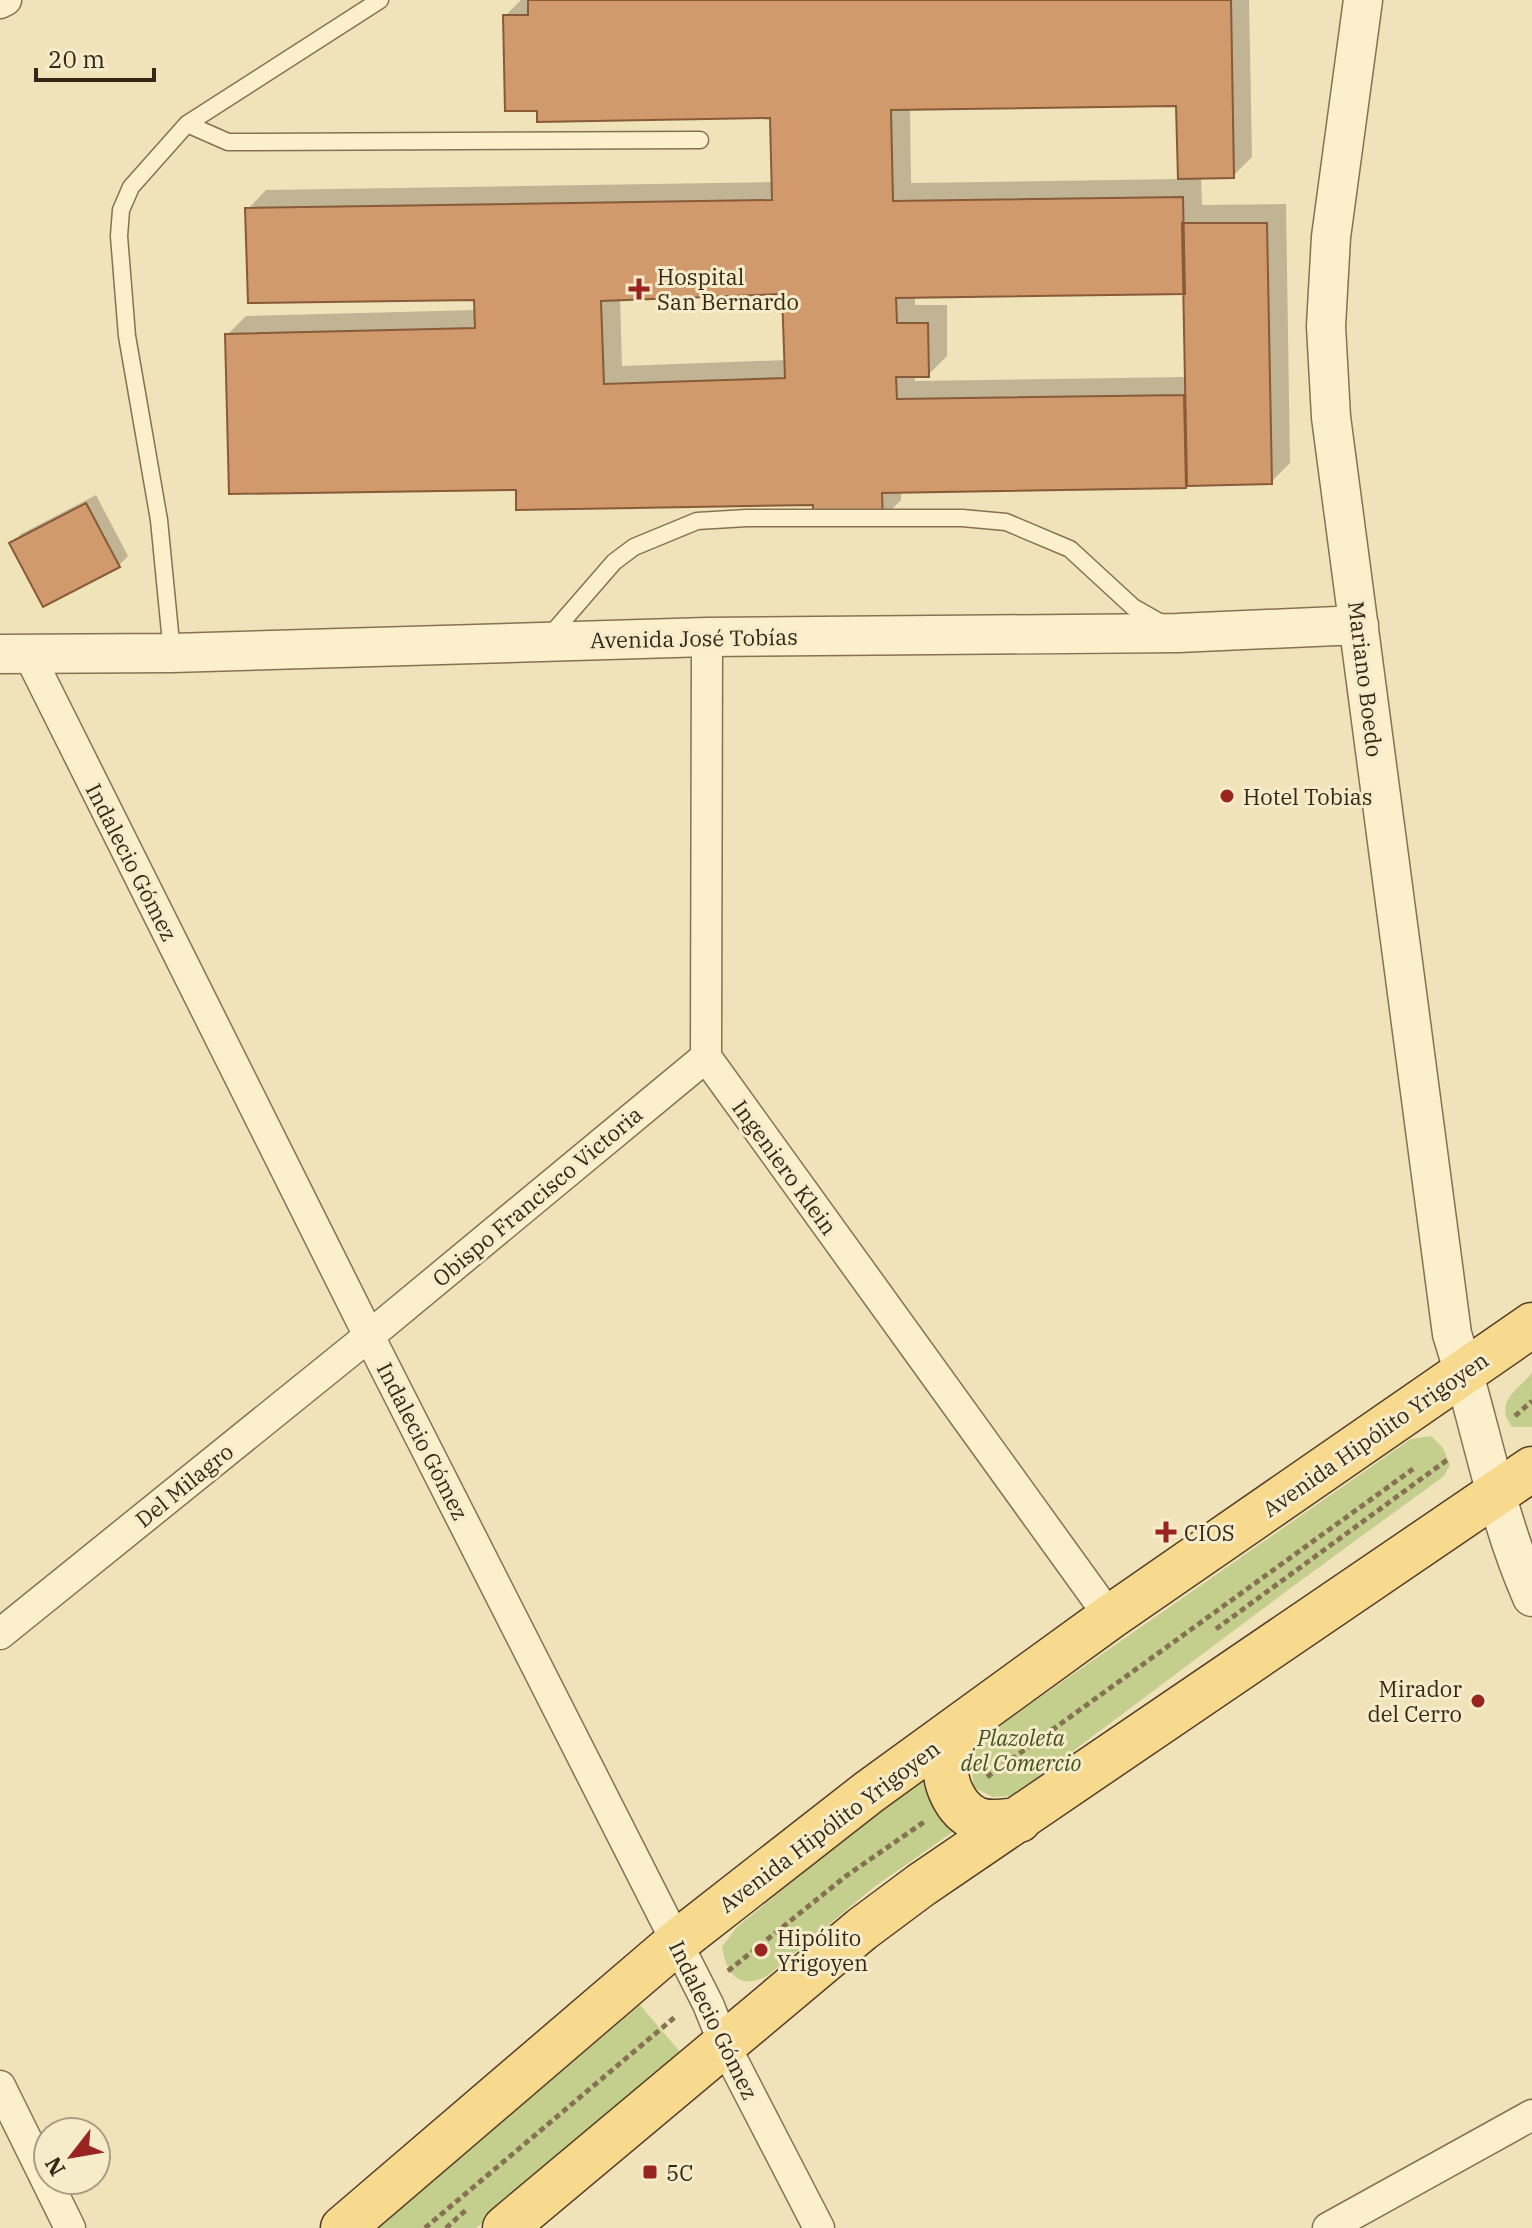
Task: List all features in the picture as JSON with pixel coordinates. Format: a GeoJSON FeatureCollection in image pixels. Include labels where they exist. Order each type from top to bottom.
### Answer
{"type":"FeatureCollection","features":[{"type":"Feature","properties":{"kind":"main road","name":"Avenida Hipólito Yrigoyen"},"geometry":{"type":"LineString","coordinates":[[343,2228],[677,1942],[869,1792],[1110,1617],[1532,1325]]}},
{"type":"Feature","properties":{"kind":"main road"},"geometry":{"type":"LineString","coordinates":[[505,2228],[862,1929],[921,1885],[1532,1469]]}},
{"type":"Feature","properties":{"kind":"main road"},"geometry":{"type":"LineString","coordinates":[[958,1728],[946,1763],[948,1784],[955,1800],[975,1819],[993,1822],[1019,1820]]}},
{"type":"Feature","properties":{"kind":"street"},"geometry":{"type":"LineString","coordinates":[[0,3],[6,0]]}},
{"type":"Feature","properties":{"kind":"street","name":"Mariano Boedo"},"geometry":{"type":"LineString","coordinates":[[1363,0],[1331,237],[1326,326],[1331,417],[1446,1299],[1452,1334],[1496,1494],[1518,1566],[1532,1597]]}},
{"type":"Feature","properties":{"kind":"street","name":"Avenida José Tobías"},"geometry":{"type":"LineString","coordinates":[[14,654],[172,653],[707,637],[1178,633],[1359,625]]}},
{"type":"Feature","properties":{"kind":"street"},"geometry":{"type":"LineString","coordinates":[[706,1057],[707,637]]}},
{"type":"Feature","properties":{"kind":"street","name":"Indalecio Gómez"},"geometry":{"type":"LineString","coordinates":[[14,654],[369,1336],[819,2228]]}},
{"type":"Feature","properties":{"kind":"street","name":"Obispo Francisco Victoria"},"geometry":{"type":"LineString","coordinates":[[369,1336],[706,1057]]}},
{"type":"Feature","properties":{"kind":"street","name":"Ingeniero Klein"},"geometry":{"type":"LineString","coordinates":[[706,1057],[1110,1617]]}},
{"type":"Feature","properties":{"kind":"street","name":"Del Milagro"},"geometry":{"type":"LineString","coordinates":[[0,1634],[369,1336]]}},
{"type":"Feature","properties":{"kind":"street"},"geometry":{"type":"LineString","coordinates":[[0,2086],[70,2228]]}},
{"type":"Feature","properties":{"kind":"street"},"geometry":{"type":"LineString","coordinates":[[1328,2228],[1532,2115]]}},
{"type":"Feature","properties":{"kind":"lane"},"geometry":{"type":"LineString","coordinates":[[172,653],[159,520],[127,336],[119,236],[121,210],[131,187],[187,124],[380,0]]}},
{"type":"Feature","properties":{"kind":"lane"},"geometry":{"type":"LineString","coordinates":[[187,124],[228,142],[700,140]]}},
{"type":"Feature","properties":{"kind":"lane"},"geometry":{"type":"LineString","coordinates":[[546,640],[614,562],[634,547],[697,521],[747,518],[962,518],[1006,522],[1070,549],[1133,607],[1178,633]]}},
{"type":"Feature","properties":{"kind":"green space"},"geometry":{"type":"Polygon","coordinates":[[[1532,1373],[1532,1427],[1512,1427],[1507,1419],[1506,1404],[1532,1373]]]}},
{"type":"Feature","properties":{"kind":"green space","name":"Plazoleta del Comercio"},"geometry":{"type":"Polygon","coordinates":[[[1431,1436],[1443,1448],[1450,1465],[1444,1476],[1013,1796],[993,1797],[973,1787],[972,1757],[986,1735],[1411,1439],[1431,1436]]]}},
{"type":"Feature","properties":{"kind":"green space"},"geometry":{"type":"Polygon","coordinates":[[[935,1772],[957,1829],[874,1887],[767,1976],[749,1981],[736,1977],[727,1965],[722,1947],[736,1928],[891,1801],[935,1772]]]}},
{"type":"Feature","properties":{"kind":"green space"},"geometry":{"type":"Polygon","coordinates":[[[640,2005],[681,2053],[476,2228],[378,2228],[640,2005]]]}},
{"type":"Feature","properties":{"kind":"building"},"geometry":{"type":"Polygon","coordinates":[[[528,0],[1231,0],[1234,178],[1178,179],[1176,106],[891,110],[893,201],[1183,197],[1185,294],[896,298],[897,323],[928,323],[929,377],[896,377],[897,399],[1184,395],[1186,488],[882,493],[883,521],[813,521],[813,505],[516,510],[516,490],[229,494],[225,334],[475,328],[474,300],[248,303],[245,208],[772,200],[770,118],[537,122],[537,111],[505,111],[503,15],[528,15],[528,0]],[[782,294],[601,301],[604,384],[785,378],[782,294]]]}},
{"type":"Feature","properties":{"kind":"building"},"geometry":{"type":"Polygon","coordinates":[[[1182,223],[1267,223],[1272,484],[1187,486],[1182,223]]]}},
{"type":"Feature","properties":{"kind":"building"},"geometry":{"type":"Polygon","coordinates":[[[86,503],[120,567],[43,607],[9,543],[86,503]]]}},
{"type":"Feature","properties":{"kind":"place","name":"Hospital San Bernardo"},"geometry":{"type":"Point","coordinates":[639,289]}},
{"type":"Feature","properties":{"kind":"place","name":"Hotel Tobias"},"geometry":{"type":"Point","coordinates":[1227,796]}},
{"type":"Feature","properties":{"kind":"place","name":"CIOS"},"geometry":{"type":"Point","coordinates":[1166,1532]}},
{"type":"Feature","properties":{"kind":"place","name":"Mirador del Cerro"},"geometry":{"type":"Point","coordinates":[1478,1701]}},
{"type":"Feature","properties":{"kind":"place","name":"Hipólito Yrigoyen"},"geometry":{"type":"Point","coordinates":[761,1950]}},
{"type":"Feature","properties":{"kind":"place","name":"5C"},"geometry":{"type":"Point","coordinates":[650,2172]}}]}
